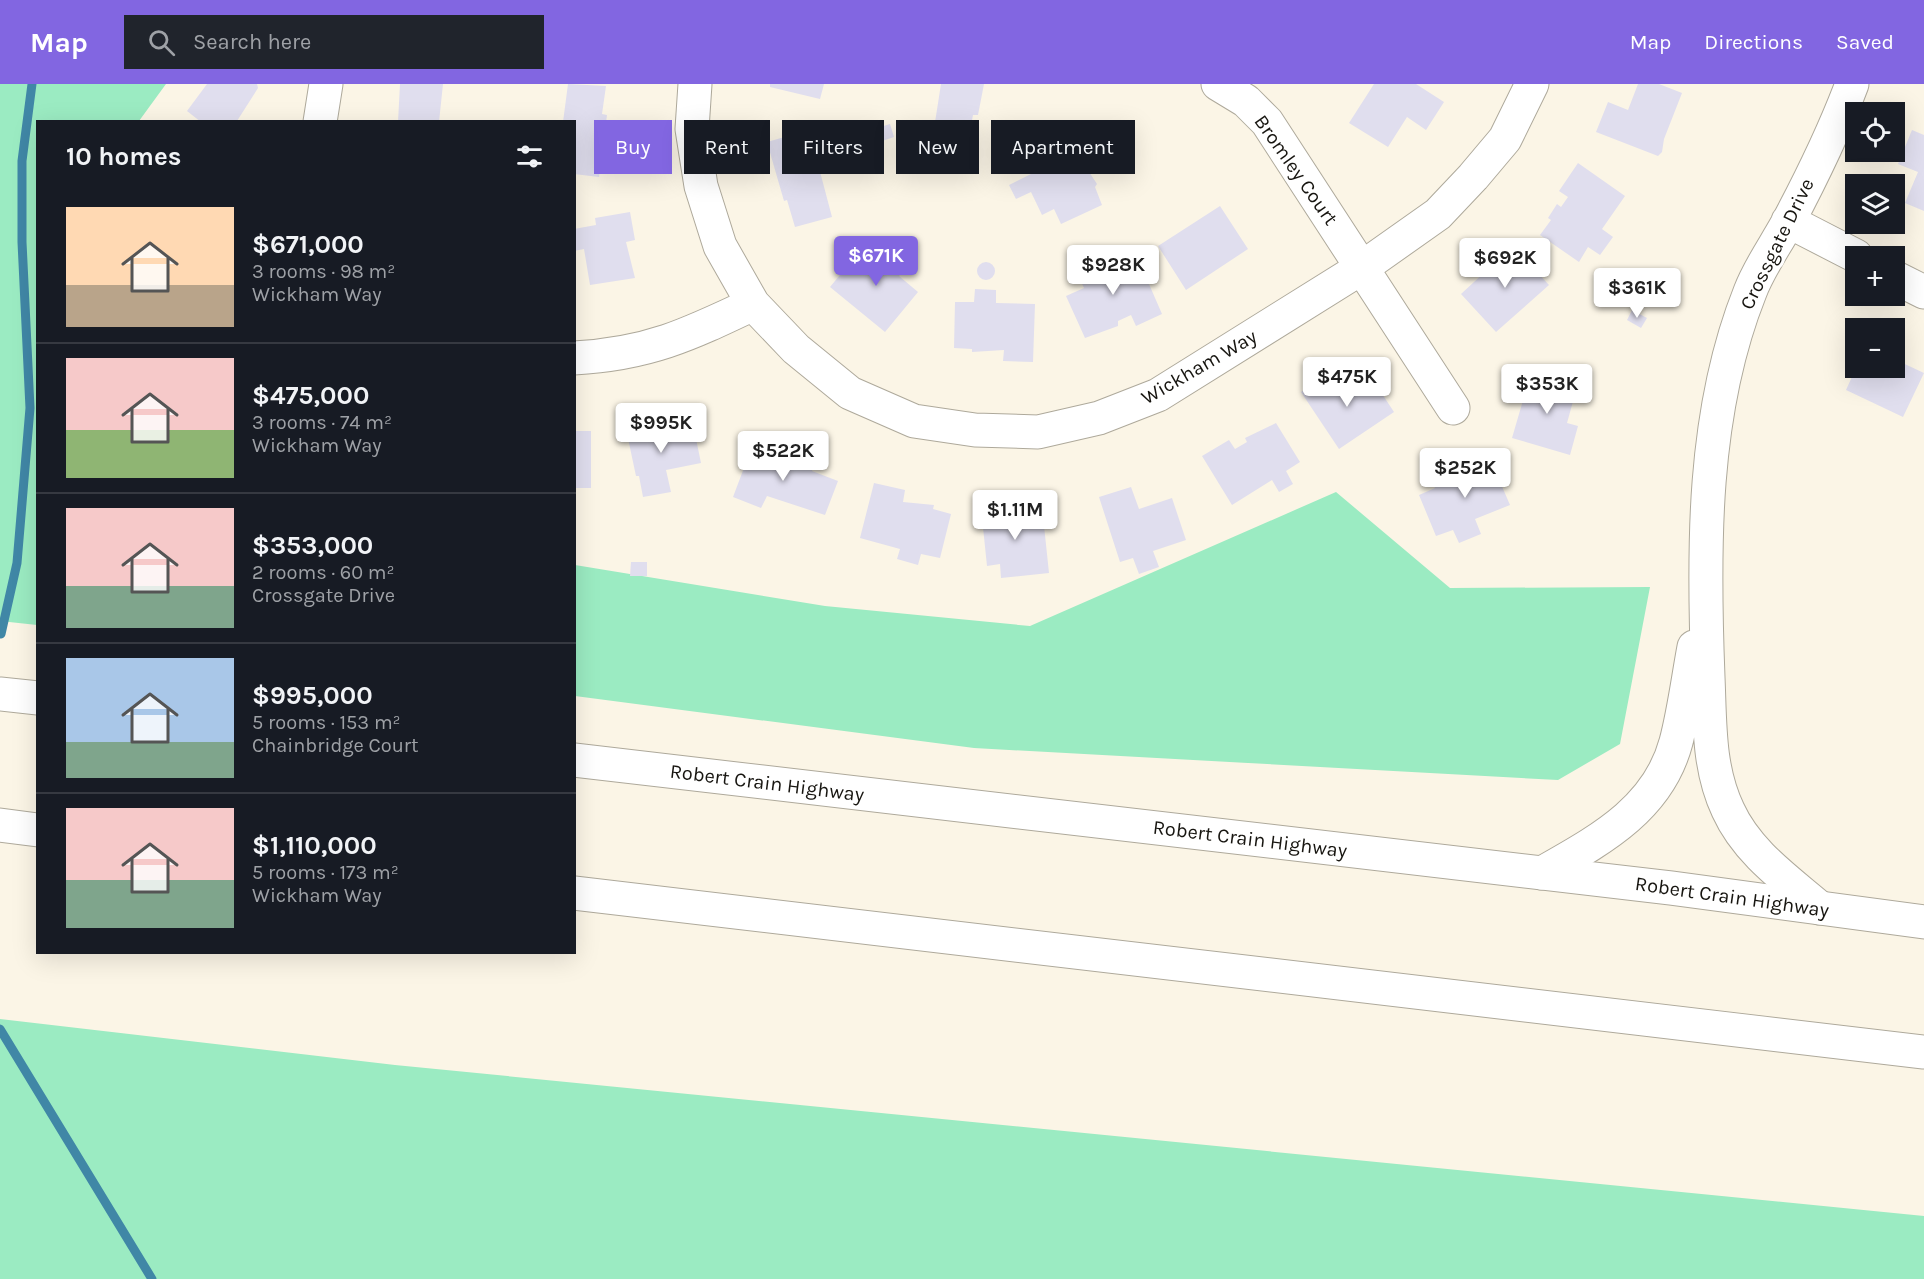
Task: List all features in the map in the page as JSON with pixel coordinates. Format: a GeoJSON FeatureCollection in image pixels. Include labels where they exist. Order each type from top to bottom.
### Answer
{"type":"FeatureCollection","features":[{"type":"Feature","properties":{"kind":"main road"},"geometry":{"type":"LineString","coordinates":[[320,120],[326,84]]}},
{"type":"Feature","properties":{"kind":"main road","name":"Wickham Way"},"geometry":{"type":"LineString","coordinates":[[694,84],[692,129],[701,186],[720,246],[753,304],[796,349],[850,393],[914,421],[975,430],[1038,432],[1099,417],[1158,395],[1362,267],[1438,214],[1505,139],[1532,84]]}},
{"type":"Feature","properties":{"kind":"main road","name":"Bromley Court"},"geometry":{"type":"LineString","coordinates":[[1218,84],[1246,101],[1268,122],[1453,408]]}},
{"type":"Feature","properties":{"kind":"main road","name":"Crossgate Drive"},"geometry":{"type":"LineString","coordinates":[[1542,873],[1605,837],[1636,812],[1658,784],[1676,744],[1704,590],[1713,446],[1729,354],[1751,289],[1788,221],[1852,84]]}},
{"type":"Feature","properties":{"kind":"main road"},"geometry":{"type":"LineString","coordinates":[[1788,221],[1845,250]]}},
{"type":"Feature","properties":{"kind":"main road"},"geometry":{"type":"LineString","coordinates":[[1905,282],[1924,292]]}},
{"type":"Feature","properties":{"kind":"main road"},"geometry":{"type":"LineString","coordinates":[[576,358],[642,351],[684,337],[753,304]]}},
{"type":"Feature","properties":{"kind":"main road","name":"Crossgate Drive"},"geometry":{"type":"LineString","coordinates":[[1704,590],[1715,777],[1728,812],[1755,853],[1820,908]]}},
{"type":"Feature","properties":{"kind":"main road"},"geometry":{"type":"LineString","coordinates":[[0,694],[36,698]]}},
{"type":"Feature","properties":{"kind":"main road","name":"Robert Crain Highway"},"geometry":{"type":"LineString","coordinates":[[576,760],[1542,873],[1924,922]]}},
{"type":"Feature","properties":{"kind":"main road"},"geometry":{"type":"LineString","coordinates":[[0,825],[36,830]]}},
{"type":"Feature","properties":{"kind":"main road"},"geometry":{"type":"LineString","coordinates":[[576,893],[1924,1052]]}},
{"type":"Feature","properties":{"kind":"green space"},"geometry":{"type":"Polygon","coordinates":[[[0,84],[166,84],[140,120],[36,120],[36,625],[0,621],[0,84]]]}},
{"type":"Feature","properties":{"kind":"green space"},"geometry":{"type":"Polygon","coordinates":[[[1336,492],[1450,588],[1650,587],[1620,744],[1558,780],[974,748],[576,696],[576,565],[825,606],[1030,626],[1336,492]]]}},
{"type":"Feature","properties":{"kind":"green space"},"geometry":{"type":"Polygon","coordinates":[[[0,1019],[395,1065],[1924,1216],[1924,1279],[0,1279],[0,1019]]]}},
{"type":"Feature","properties":{"kind":"building"},"geometry":{"type":"Polygon","coordinates":[[[207,84],[257,84],[258,88],[238,120],[198,120],[187,111],[207,84]]]}},
{"type":"Feature","properties":{"kind":"building"},"geometry":{"type":"Polygon","coordinates":[[[400,84],[443,84],[439,120],[398,120],[400,84]]]}},
{"type":"Feature","properties":{"kind":"building"},"geometry":{"type":"Polygon","coordinates":[[[568,84],[606,86],[602,114],[607,115],[606,120],[594,120],[594,174],[599,174],[599,177],[576,174],[576,120],[563,120],[568,84]]]}},
{"type":"Feature","properties":{"kind":"building"},"geometry":{"type":"Polygon","coordinates":[[[770,84],[824,84],[820,99],[770,87],[770,84]]]}},
{"type":"Feature","properties":{"kind":"building"},"geometry":{"type":"Polygon","coordinates":[[[941,84],[984,84],[978,115],[973,115],[972,120],[935,120],[941,84]]]}},
{"type":"Feature","properties":{"kind":"building"},"geometry":{"type":"Polygon","coordinates":[[[1374,84],[1416,84],[1444,102],[1426,130],[1407,117],[1388,147],[1349,123],[1374,84]]]}},
{"type":"Feature","properties":{"kind":"building"},"geometry":{"type":"Polygon","coordinates":[[[1638,84],[1659,84],[1682,93],[1664,139],[1662,152],[1658,156],[1596,132],[1608,102],[1628,110],[1638,84]]]}},
{"type":"Feature","properties":{"kind":"building"},"geometry":{"type":"Polygon","coordinates":[[[890,124],[894,137],[884,140],[884,126],[890,124]]]}},
{"type":"Feature","properties":{"kind":"building"},"geometry":{"type":"Polygon","coordinates":[[[1912,130],[1924,135],[1924,211],[1905,203],[1918,172],[1898,164],[1905,162],[1905,147],[1912,130]]]}},
{"type":"Feature","properties":{"kind":"building"},"geometry":{"type":"Polygon","coordinates":[[[782,138],[782,174],[821,174],[832,217],[795,227],[787,200],[784,201],[770,152],[770,141],[782,138]]]}},
{"type":"Feature","properties":{"kind":"building"},"geometry":{"type":"Polygon","coordinates":[[[1578,163],[1625,196],[1602,229],[1613,237],[1600,255],[1588,247],[1579,262],[1540,235],[1551,220],[1548,218],[1557,204],[1561,207],[1568,197],[1559,191],[1578,163]]]}},
{"type":"Feature","properties":{"kind":"building"},"geometry":{"type":"Polygon","coordinates":[[[1031,174],[1090,174],[1097,184],[1095,187],[1102,205],[1061,224],[1054,209],[1042,215],[1031,192],[1016,199],[1009,185],[1031,174]]]}},
{"type":"Feature","properties":{"kind":"building"},"geometry":{"type":"Polygon","coordinates":[[[1220,206],[1248,249],[1186,290],[1158,246],[1220,206]]]}},
{"type":"Feature","properties":{"kind":"building"},"geometry":{"type":"Polygon","coordinates":[[[630,212],[635,240],[626,242],[635,278],[590,285],[584,249],[576,251],[576,229],[596,225],[595,218],[630,212]]]}},
{"type":"Feature","properties":{"kind":"building"},"geometry":{"type":"Polygon","coordinates":[[[1513,246],[1549,285],[1496,332],[1461,294],[1513,246]]]}},
{"type":"Feature","properties":{"kind":"building"},"geometry":{"type":"Polygon","coordinates":[[[863,247],[876,258],[886,247],[908,265],[899,276],[918,292],[885,332],[830,287],[863,247]]]}},
{"type":"Feature","properties":{"kind":"building"},"geometry":{"type":"Polygon","coordinates":[[[1115,249],[1124,268],[1139,261],[1162,314],[1136,326],[1131,315],[1118,321],[1118,326],[1085,338],[1066,296],[1084,288],[1078,275],[1099,265],[1095,258],[1115,249]]]}},
{"type":"Feature","properties":{"kind":"building"},"geometry":{"type":"Polygon","coordinates":[[[986,262],[992,265],[995,271],[992,277],[986,280],[980,277],[977,271],[980,265],[986,262]]]}},
{"type":"Feature","properties":{"kind":"building"},"geometry":{"type":"Polygon","coordinates":[[[975,289],[996,290],[996,303],[1035,304],[1033,362],[1003,361],[1004,350],[972,352],[972,349],[954,348],[955,302],[974,302],[975,289]]]}},
{"type":"Feature","properties":{"kind":"building"},"geometry":{"type":"Polygon","coordinates":[[[1632,310],[1647,318],[1641,328],[1627,320],[1632,310]]]}},
{"type":"Feature","properties":{"kind":"building"},"geometry":{"type":"Polygon","coordinates":[[[1905,364],[1924,373],[1903,417],[1846,390],[1851,378],[1905,378],[1905,364]]]}},
{"type":"Feature","properties":{"kind":"building"},"geometry":{"type":"Polygon","coordinates":[[[1531,373],[1577,387],[1567,423],[1578,426],[1570,455],[1512,438],[1531,373]]]}},
{"type":"Feature","properties":{"kind":"building"},"geometry":{"type":"Polygon","coordinates":[[[1327,374],[1340,393],[1369,374],[1394,412],[1339,449],[1301,392],[1327,374]]]}},
{"type":"Feature","properties":{"kind":"building"},"geometry":{"type":"Polygon","coordinates":[[[669,420],[671,428],[693,424],[701,463],[666,470],[671,492],[643,497],[626,429],[669,420]]]}},
{"type":"Feature","properties":{"kind":"building"},"geometry":{"type":"Polygon","coordinates":[[[1276,423],[1300,462],[1286,471],[1293,484],[1279,492],[1272,480],[1232,505],[1202,456],[1229,440],[1235,449],[1247,442],[1245,438],[1276,423]]]}},
{"type":"Feature","properties":{"kind":"building"},"geometry":{"type":"Polygon","coordinates":[[[576,431],[591,431],[591,488],[576,488],[576,431]]]}},
{"type":"Feature","properties":{"kind":"building"},"geometry":{"type":"Polygon","coordinates":[[[753,444],[794,457],[794,460],[813,468],[812,471],[838,481],[825,515],[767,496],[761,508],[733,497],[753,444]]]}},
{"type":"Feature","properties":{"kind":"building"},"geometry":{"type":"Polygon","coordinates":[[[1488,454],[1510,505],[1475,519],[1481,534],[1459,543],[1453,530],[1436,536],[1419,495],[1435,488],[1433,484],[1450,477],[1452,482],[1464,476],[1460,463],[1488,454]]]}},
{"type":"Feature","properties":{"kind":"building"},"geometry":{"type":"Polygon","coordinates":[[[874,483],[905,490],[903,502],[934,505],[933,509],[951,514],[940,558],[921,554],[918,565],[897,559],[900,549],[860,538],[874,483]]]}},
{"type":"Feature","properties":{"kind":"building"},"geometry":{"type":"Polygon","coordinates":[[[1131,487],[1139,509],[1172,498],[1186,540],[1153,551],[1159,567],[1139,574],[1133,558],[1120,562],[1099,497],[1131,487]]]}},
{"type":"Feature","properties":{"kind":"building"},"geometry":{"type":"Polygon","coordinates":[[[1014,504],[1015,517],[1046,511],[1047,516],[1043,516],[1049,573],[1001,578],[1000,564],[987,566],[981,508],[1014,504]]]}},
{"type":"Feature","properties":{"kind":"building"},"geometry":{"type":"Polygon","coordinates":[[[631,562],[647,562],[647,576],[630,576],[631,562]]]}},
{"type":"Feature","properties":{"kind":"waterway"},"geometry":{"type":"LineString","coordinates":[[1,634],[17,563],[30,408],[22,242],[22,161],[32,84]]}},
{"type":"Feature","properties":{"kind":"waterway"},"geometry":{"type":"LineString","coordinates":[[0,1029],[152,1279]]}}]}
